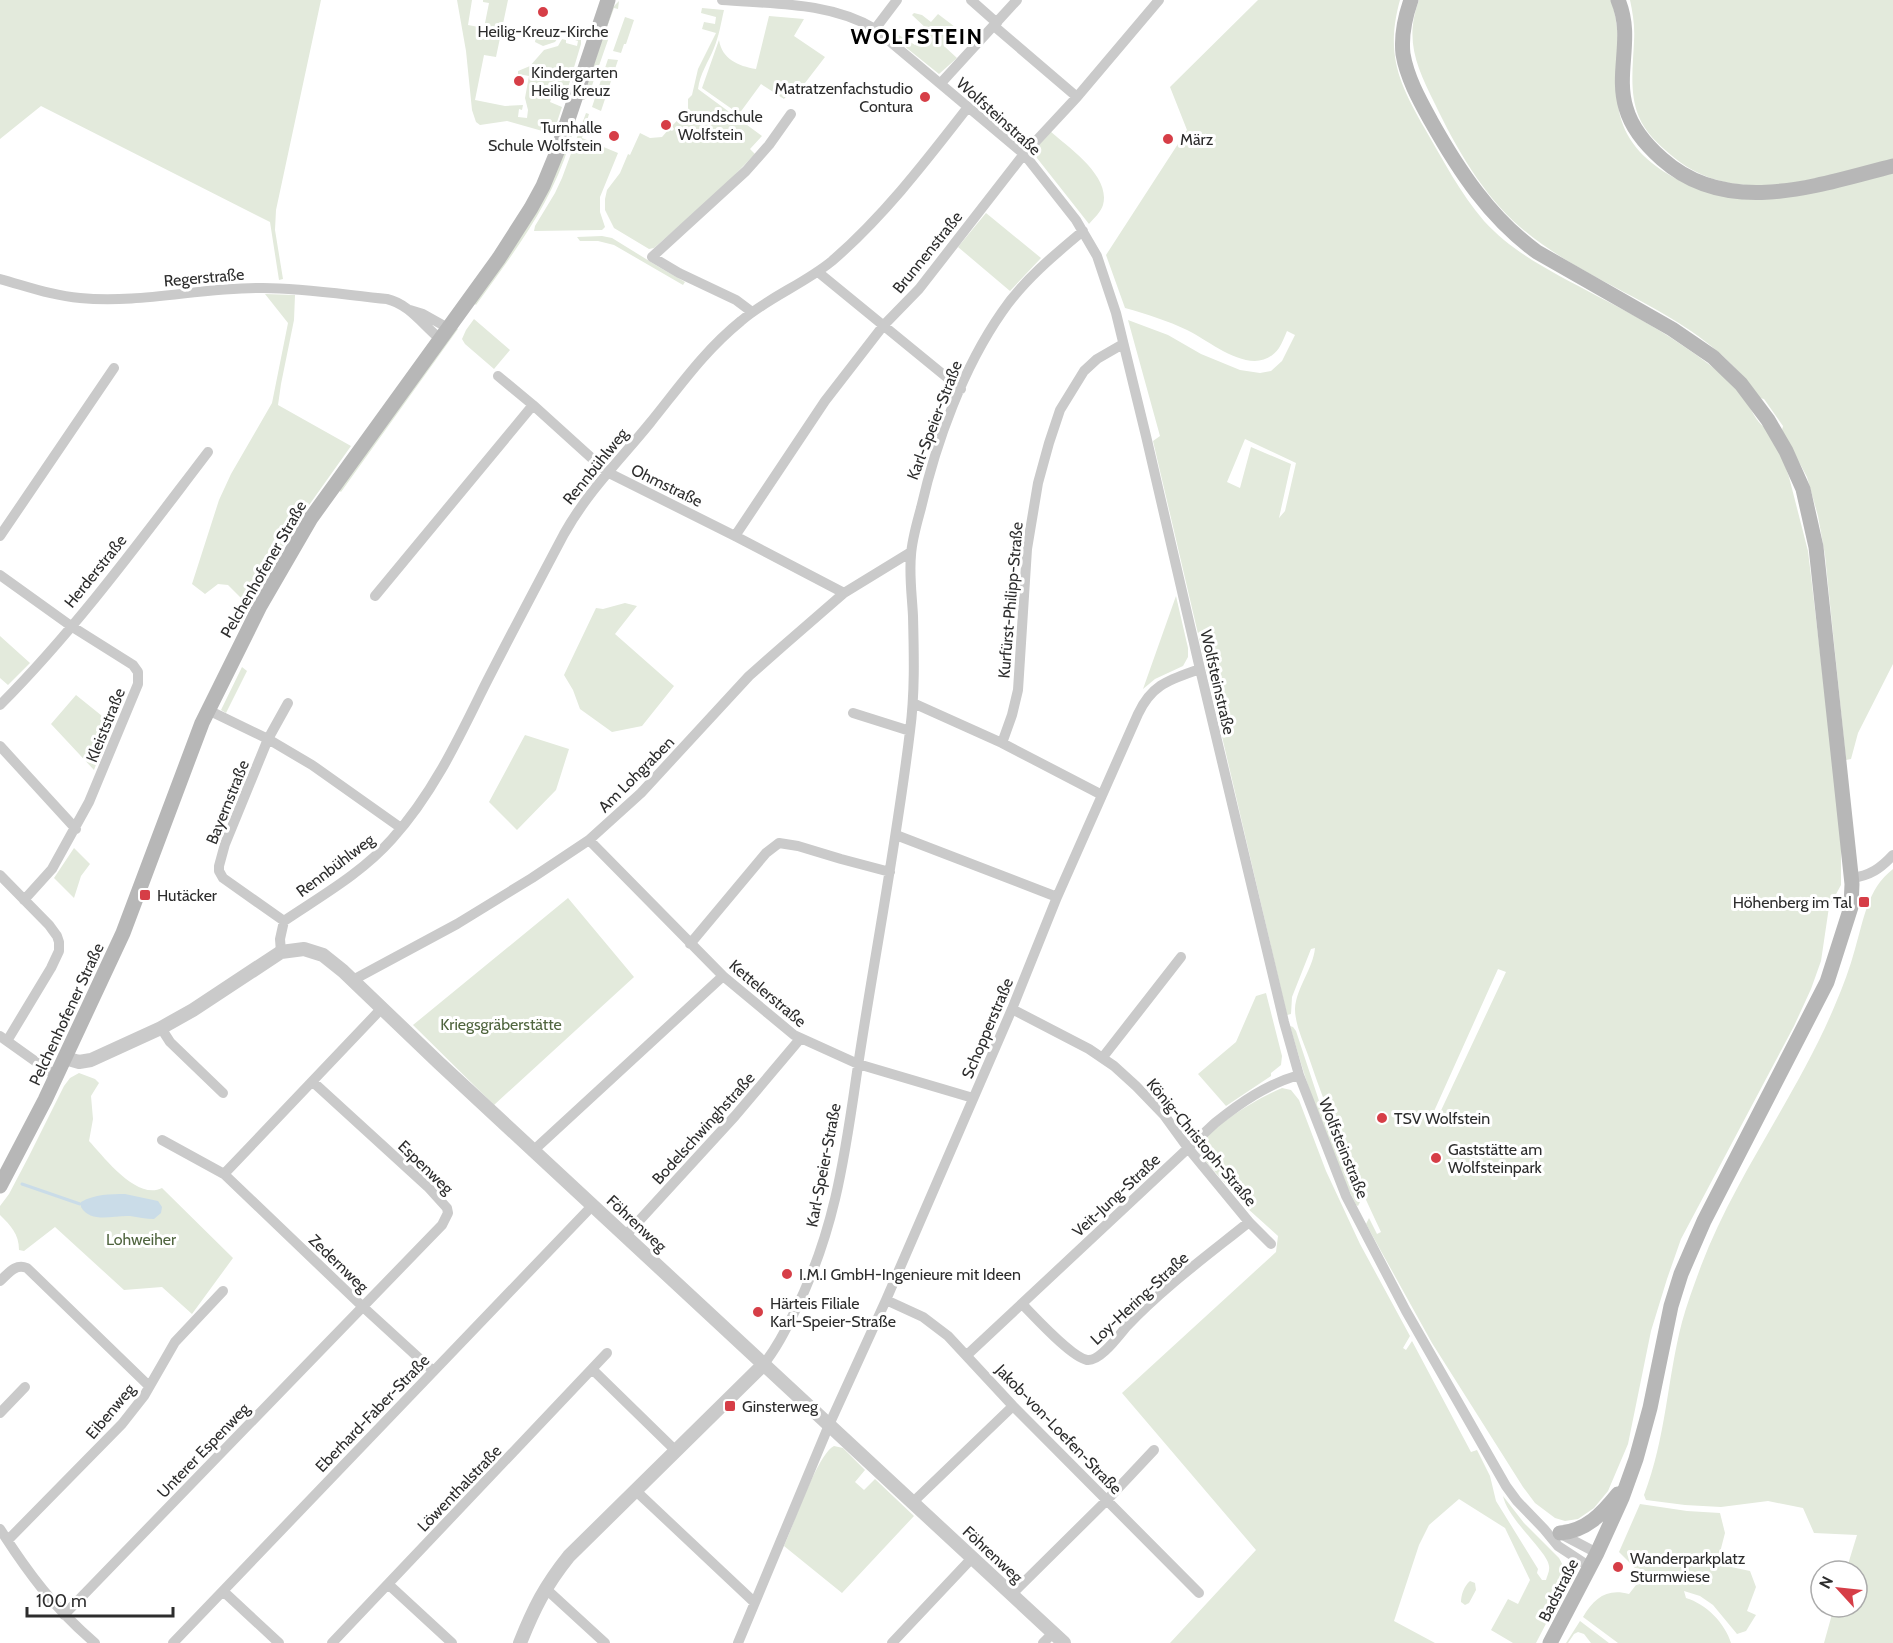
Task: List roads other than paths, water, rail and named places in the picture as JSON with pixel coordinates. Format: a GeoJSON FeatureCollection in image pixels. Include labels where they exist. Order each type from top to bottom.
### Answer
{"type":"FeatureCollection","features":[{"type":"Feature","properties":{"kind":"main road","name":"Pelchenhofener Straße"},"geometry":{"type":"LineString","coordinates":[[0,1186],[65,1058],[128,921],[208,710],[260,606],[311,518],[510,241],[543,186],[564,133],[608,0]]}},
{"type":"Feature","properties":{"kind":"main road"},"geometry":{"type":"LineString","coordinates":[[1410,0],[1402,39],[1407,70],[1446,149],[1492,213],[1518,238],[1537,252],[1672,329],[1713,357],[1741,384],[1755,402],[1786,451],[1803,489],[1816,547],[1851,878],[1852,901],[1831,971],[1821,995],[1720,1188],[1693,1243],[1681,1274],[1671,1306],[1641,1442],[1631,1474],[1600,1514],[1581,1529],[1560,1533]]}},
{"type":"Feature","properties":{"kind":"main road"},"geometry":{"type":"LineString","coordinates":[[1618,0],[1626,28],[1623,91],[1629,119],[1638,134],[1655,153],[1686,176],[1719,189],[1759,194],[1810,187],[1893,166]]}},
{"type":"Feature","properties":{"kind":"main road","name":"Badstraße"},"geometry":{"type":"LineString","coordinates":[[1550,1643],[1590,1567],[1631,1474]]}},
{"type":"Feature","properties":{"kind":"street","name":"Wolfsteinstraße"},"geometry":{"type":"LineString","coordinates":[[722,0],[828,10],[858,20],[875,29],[1024,154],[1083,231],[1096,256],[1116,313],[1284,1022],[1299,1075],[1346,1196],[1406,1311],[1506,1486],[1563,1550],[1590,1567]]}},
{"type":"Feature","properties":{"kind":"street"},"geometry":{"type":"LineString","coordinates":[[875,29],[897,0]]}},
{"type":"Feature","properties":{"kind":"street"},"geometry":{"type":"LineString","coordinates":[[971,0],[995,25],[1077,97]]}},
{"type":"Feature","properties":{"kind":"street"},"geometry":{"type":"LineString","coordinates":[[941,83],[1017,0]]}},
{"type":"Feature","properties":{"kind":"street","name":"Brunnenstraße"},"geometry":{"type":"LineString","coordinates":[[735,536],[825,401],[883,326],[919,289],[1024,154],[1077,97],[1159,0]]}},
{"type":"Feature","properties":{"kind":"street","name":"Rennbühlweg"},"geometry":{"type":"LineString","coordinates":[[284,921],[364,866],[401,828],[429,790],[453,751],[574,517],[607,472],[650,423],[702,357],[752,312],[818,272],[851,243],[900,192],[968,107]]}},
{"type":"Feature","properties":{"kind":"street"},"geometry":{"type":"LineString","coordinates":[[752,312],[736,300],[652,258],[746,171],[769,145],[791,114]]}},
{"type":"Feature","properties":{"kind":"street","name":"Karl-Speier-Straße"},"geometry":{"type":"LineString","coordinates":[[520,1643],[545,1588],[569,1556],[764,1365],[775,1350],[805,1293],[826,1237],[834,1207],[848,1136],[897,836],[913,703],[911,552],[928,476],[960,389],[972,363],[1003,311],[1053,257],[1083,231]]}},
{"type":"Feature","properties":{"kind":"street"},"geometry":{"type":"LineString","coordinates":[[818,272],[960,389]]}},
{"type":"Feature","properties":{"kind":"street","name":"Regerstraße"},"geometry":{"type":"LineString","coordinates":[[0,279],[80,298],[122,299],[242,288],[285,288],[387,299],[410,310],[421,322],[444,334]]}},
{"type":"Feature","properties":{"kind":"street","name":"Kurfürst-Philipp-Straße"},"geometry":{"type":"LineString","coordinates":[[1002,743],[1018,690],[1027,549],[1038,483],[1048,443],[1060,410],[1080,376],[1091,364],[1123,344]]}},
{"type":"Feature","properties":{"kind":"street"},"geometry":{"type":"LineString","coordinates":[[0,536],[114,368]]}},
{"type":"Feature","properties":{"kind":"street","name":"Ohmstraße"},"geometry":{"type":"LineString","coordinates":[[498,376],[607,472],[844,593]]}},
{"type":"Feature","properties":{"kind":"street"},"geometry":{"type":"LineString","coordinates":[[375,596],[533,405]]}},
{"type":"Feature","properties":{"kind":"street","name":"Herderstraße"},"geometry":{"type":"LineString","coordinates":[[0,705],[71,626],[208,452]]}},
{"type":"Feature","properties":{"kind":"street","name":"Am Lohgraben"},"geometry":{"type":"LineString","coordinates":[[353,980],[457,924],[589,840],[641,793],[749,676],[844,593],[911,552]]}},
{"type":"Feature","properties":{"kind":"street","name":"Kleiststraße"},"geometry":{"type":"LineString","coordinates":[[0,576],[71,626],[133,665],[139,678],[109,757],[76,829],[52,869],[24,900]]}},
{"type":"Feature","properties":{"kind":"street","name":"Schopperstraße"},"geometry":{"type":"LineString","coordinates":[[738,1643],[829,1425],[886,1300],[1012,1009],[1057,897],[1145,699],[1162,684],[1200,669]]}},
{"type":"Feature","properties":{"kind":"street","name":"Bayernstraße"},"geometry":{"type":"LineString","coordinates":[[284,921],[223,878],[219,871],[219,859],[268,739],[288,703]]}},
{"type":"Feature","properties":{"kind":"street"},"geometry":{"type":"LineString","coordinates":[[913,703],[1002,743],[1102,795]]}},
{"type":"Feature","properties":{"kind":"street"},"geometry":{"type":"LineString","coordinates":[[208,710],[268,739],[357,795],[401,828]]}},
{"type":"Feature","properties":{"kind":"street"},"geometry":{"type":"LineString","coordinates":[[853,713],[910,731]]}},
{"type":"Feature","properties":{"kind":"street"},"geometry":{"type":"LineString","coordinates":[[0,746],[76,829]]}},
{"type":"Feature","properties":{"kind":"street"},"geometry":{"type":"LineString","coordinates":[[897,836],[1057,897]]}},
{"type":"Feature","properties":{"kind":"street","name":"Kettelerstraße"},"geometry":{"type":"LineString","coordinates":[[589,840],[723,976],[800,1039],[858,1064],[973,1098]]}},
{"type":"Feature","properties":{"kind":"street"},"geometry":{"type":"LineString","coordinates":[[690,944],[766,854],[779,843],[798,846],[890,872]]}},
{"type":"Feature","properties":{"kind":"street"},"geometry":{"type":"LineString","coordinates":[[1851,878],[1865,876],[1875,871],[1893,855]]}},
{"type":"Feature","properties":{"kind":"street"},"geometry":{"type":"LineString","coordinates":[[0,875],[54,931],[59,942],[59,951],[51,968],[3,1039],[56,1076]]}},
{"type":"Feature","properties":{"kind":"street"},"geometry":{"type":"LineString","coordinates":[[65,1058],[79,1062],[91,1060],[161,1028],[216,996],[281,952],[280,939],[284,921]]}},
{"type":"Feature","properties":{"kind":"street","name":"Föhrenweg"},"geometry":{"type":"LineString","coordinates":[[281,952],[304,949],[315,951],[329,959],[353,980],[439,1063],[973,1557],[1012,1594],[1048,1638],[1064,1643]]}},
{"type":"Feature","properties":{"kind":"street"},"geometry":{"type":"LineString","coordinates":[[1103,1057],[1181,957]]}},
{"type":"Feature","properties":{"kind":"street"},"geometry":{"type":"LineString","coordinates":[[534,1150],[723,976]]}},
{"type":"Feature","properties":{"kind":"street"},"geometry":{"type":"LineString","coordinates":[[225,1174],[382,1008]]}},
{"type":"Feature","properties":{"kind":"street","name":"König-Christoph-Straße"},"geometry":{"type":"LineString","coordinates":[[1012,1009],[1103,1057],[1151,1101],[1249,1222],[1271,1245]]}},
{"type":"Feature","properties":{"kind":"street"},"geometry":{"type":"LineString","coordinates":[[161,1028],[170,1042],[223,1093]]}},
{"type":"Feature","properties":{"kind":"street","name":"Bodelschwinghstraße"},"geometry":{"type":"LineString","coordinates":[[626,1235],[735,1116],[800,1039]]}},
{"type":"Feature","properties":{"kind":"street","name":"Veit-Jung-Straße"},"geometry":{"type":"LineString","coordinates":[[967,1355],[1230,1111],[1258,1092],[1299,1075]]}},
{"type":"Feature","properties":{"kind":"street","name":"Espenweg"},"geometry":{"type":"LineString","coordinates":[[313,1082],[429,1187],[447,1208],[448,1213],[442,1225],[362,1306]]}},
{"type":"Feature","properties":{"kind":"street","name":"Zedernweg"},"geometry":{"type":"LineString","coordinates":[[162,1140],[225,1174],[433,1371]]}},
{"type":"Feature","properties":{"kind":"street","name":"Eberhard-Faber-Straße"},"geometry":{"type":"LineString","coordinates":[[173,1643],[593,1205]]}},
{"type":"Feature","properties":{"kind":"street","name":"Loy-Hering-Straße"},"geometry":{"type":"LineString","coordinates":[[1022,1304],[1072,1353],[1085,1360],[1094,1360],[1171,1285],[1249,1222]]}},
{"type":"Feature","properties":{"kind":"street"},"geometry":{"type":"LineString","coordinates":[[0,1281],[18,1266],[27,1268],[149,1386]]}},
{"type":"Feature","properties":{"kind":"street","name":"Eibenweg"},"geometry":{"type":"LineString","coordinates":[[8,1540],[122,1424],[149,1386],[175,1342],[223,1291]]}},
{"type":"Feature","properties":{"kind":"street","name":"Jakob-von-Loefen-Straße"},"geometry":{"type":"LineString","coordinates":[[886,1300],[908,1309],[936,1326],[967,1355],[1013,1406],[1199,1593]]}},
{"type":"Feature","properties":{"kind":"street","name":"Unterer Espenweg"},"geometry":{"type":"LineString","coordinates":[[64,1615],[362,1306]]}},
{"type":"Feature","properties":{"kind":"street","name":"Löwenthalstraße"},"geometry":{"type":"LineString","coordinates":[[332,1643],[607,1353]]}},
{"type":"Feature","properties":{"kind":"street"},"geometry":{"type":"LineString","coordinates":[[593,1370],[676,1451]]}},
{"type":"Feature","properties":{"kind":"street"},"geometry":{"type":"LineString","coordinates":[[0,1413],[25,1387]]}},
{"type":"Feature","properties":{"kind":"street"},"geometry":{"type":"LineString","coordinates":[[912,1503],[1013,1406]]}},
{"type":"Feature","properties":{"kind":"street"},"geometry":{"type":"LineString","coordinates":[[1012,1594],[1154,1450]]}},
{"type":"Feature","properties":{"kind":"street"},"geometry":{"type":"LineString","coordinates":[[636,1491],[754,1602]]}},
{"type":"Feature","properties":{"kind":"street"},"geometry":{"type":"LineString","coordinates":[[0,1528],[19,1560],[43,1592],[95,1643]]}},
{"type":"Feature","properties":{"kind":"street"},"geometry":{"type":"LineString","coordinates":[[1544,1529],[1560,1533],[1597,1552]]}},
{"type":"Feature","properties":{"kind":"street"},"geometry":{"type":"LineString","coordinates":[[892,1643],[973,1557]]}},
{"type":"Feature","properties":{"kind":"street"},"geometry":{"type":"LineString","coordinates":[[388,1584],[452,1643]]}},
{"type":"Feature","properties":{"kind":"street"},"geometry":{"type":"LineString","coordinates":[[545,1588],[604,1643]]}},
{"type":"Feature","properties":{"kind":"street"},"geometry":{"type":"LineString","coordinates":[[223,1591],[279,1643]]}},
{"type":"Feature","properties":{"kind":"water","name":"Lohweiher"},"geometry":{"type":"Polygon","coordinates":[[[125,1194],[158,1201],[162,1207],[161,1213],[154,1219],[130,1216],[103,1218],[85,1212],[81,1207],[81,1202],[92,1197],[125,1194]]]}},
{"type":"Feature","properties":{"kind":"waterway"},"geometry":{"type":"LineString","coordinates":[[22,1184],[80,1204]]}},
{"type":"Feature","properties":{"kind":"place","name":"Heilig-Kreuz-Kirche"},"geometry":{"type":"Point","coordinates":[543,12]}},
{"type":"Feature","properties":{"kind":"place","name":"Kindergarten Heilig Kreuz"},"geometry":{"type":"Point","coordinates":[519,81]}},
{"type":"Feature","properties":{"kind":"place","name":"Matratzenfachstudio Contura"},"geometry":{"type":"Point","coordinates":[925,97]}},
{"type":"Feature","properties":{"kind":"place","name":"Grundschule Wolfstein"},"geometry":{"type":"Point","coordinates":[666,125]}},
{"type":"Feature","properties":{"kind":"place","name":"Turnhalle Schule Wolfstein"},"geometry":{"type":"Point","coordinates":[614,136]}},
{"type":"Feature","properties":{"kind":"place","name":"März"},"geometry":{"type":"Point","coordinates":[1168,139]}},
{"type":"Feature","properties":{"kind":"place","name":"Hutäcker"},"geometry":{"type":"Point","coordinates":[145,895]}},
{"type":"Feature","properties":{"kind":"place","name":"Höhenberg im Tal"},"geometry":{"type":"Point","coordinates":[1864,902]}},
{"type":"Feature","properties":{"kind":"place","name":"TSV Wolfstein"},"geometry":{"type":"Point","coordinates":[1382,1118]}},
{"type":"Feature","properties":{"kind":"place","name":"Gaststätte am Wolfsteinpark"},"geometry":{"type":"Point","coordinates":[1436,1158]}},
{"type":"Feature","properties":{"kind":"place","name":"I.M.I GmbH-Ingenieure mit Ideen"},"geometry":{"type":"Point","coordinates":[787,1274]}},
{"type":"Feature","properties":{"kind":"place","name":"Härteis Filiale Karl-Speier-Straße"},"geometry":{"type":"Point","coordinates":[758,1312]}},
{"type":"Feature","properties":{"kind":"place","name":"Ginsterweg"},"geometry":{"type":"Point","coordinates":[730,1406]}},
{"type":"Feature","properties":{"kind":"place","name":"Wanderparkplatz Sturmwiese"},"geometry":{"type":"Point","coordinates":[1618,1567]}},
{"type":"Feature","properties":{"kind":"district","name":"WOLFSTEIN"},"geometry":{"type":"Point","coordinates":[917,36]}},
{"type":"Feature","properties":{"kind":"park label","name":"Kriegsgräberstätte"},"geometry":{"type":"Point","coordinates":[501,1024]}}]}
